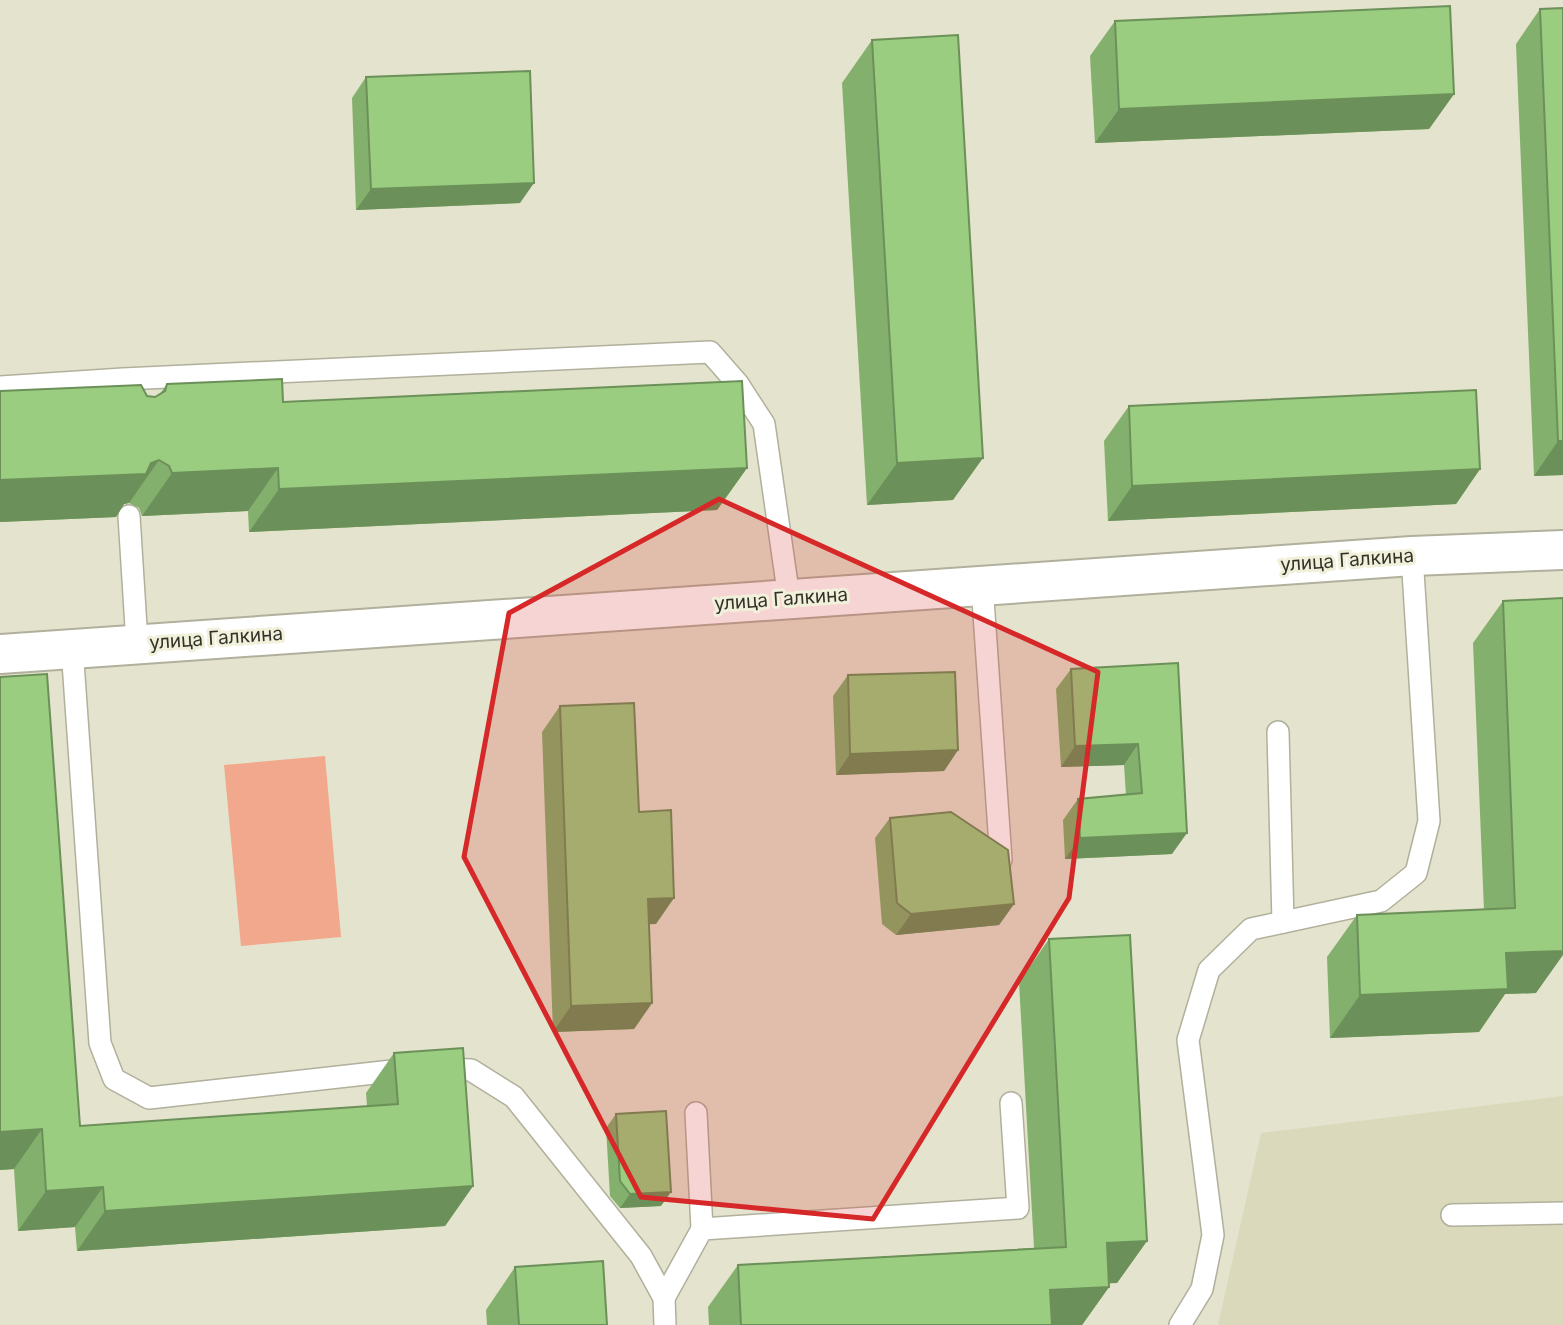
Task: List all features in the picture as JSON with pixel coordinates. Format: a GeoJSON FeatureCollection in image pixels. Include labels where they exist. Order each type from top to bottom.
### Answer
{"type":"FeatureCollection","features":[{"type":"Feature","properties":{"kind":"street","name":"улица Галкина"},"geometry":{"type":"LineString","coordinates":[[0,654],[1412,556],[1563,550]]}},
{"type":"Feature","properties":{"kind":"lane"},"geometry":{"type":"LineString","coordinates":[[0,387],[710,352],[738,384],[764,424],[789,598]]}},
{"type":"Feature","properties":{"kind":"lane"},"geometry":{"type":"LineString","coordinates":[[123,379],[123,403]]}},
{"type":"Feature","properties":{"kind":"lane"},"geometry":{"type":"LineString","coordinates":[[130,516],[137,643]]}},
{"type":"Feature","properties":{"kind":"lane"},"geometry":{"type":"LineString","coordinates":[[1180,1325],[1202,1289],[1213,1235],[1188,1040],[1209,970],[1251,929],[1381,901],[1416,873],[1429,821],[1412,556]]}},
{"type":"Feature","properties":{"kind":"lane"},"geometry":{"type":"LineString","coordinates":[[982,585],[1001,860]]}},
{"type":"Feature","properties":{"kind":"lane"},"geometry":{"type":"LineString","coordinates":[[72,648],[100,1043],[114,1079],[149,1098],[419,1068],[471,1070],[514,1097],[641,1256],[664,1298],[666,1325]]}},
{"type":"Feature","properties":{"kind":"lane"},"geometry":{"type":"LineString","coordinates":[[1278,732],[1283,922]]}},
{"type":"Feature","properties":{"kind":"lane"},"geometry":{"type":"LineString","coordinates":[[702,1229],[1018,1208],[1011,1103]]}},
{"type":"Feature","properties":{"kind":"lane"},"geometry":{"type":"LineString","coordinates":[[664,1298],[702,1229],[696,1113]]}},
{"type":"Feature","properties":{"kind":"lane"},"geometry":{"type":"LineString","coordinates":[[1452,1215],[1563,1213]]}},
{"type":"Feature","properties":{"kind":"highlighted area"},"geometry":{"type":"Polygon","coordinates":[[[719,499],[1098,672],[1069,898],[873,1219],[641,1197],[464,857],[509,613],[719,499]]]}},
{"type":"Feature","properties":{"kind":"shaded area"},"geometry":{"type":"Polygon","coordinates":[[[325,756],[341,937],[241,946],[224,765],[325,756]]]}},
{"type":"Feature","properties":{"kind":"shaded area"},"geometry":{"type":"Polygon","coordinates":[[[1563,1096],[1563,1325],[1218,1325],[1261,1133],[1563,1096]]]}},
{"type":"Feature","properties":{"kind":"building"},"geometry":{"type":"Polygon","coordinates":[[[1450,6],[1454,94],[1119,109],[1115,21],[1450,6]]]}},
{"type":"Feature","properties":{"kind":"building"},"geometry":{"type":"Polygon","coordinates":[[[1563,8],[1563,441],[1558,441],[1540,9],[1563,8]]]}},
{"type":"Feature","properties":{"kind":"building"},"geometry":{"type":"Polygon","coordinates":[[[958,35],[983,458],[897,463],[872,40],[958,35]]]}},
{"type":"Feature","properties":{"kind":"building"},"geometry":{"type":"Polygon","coordinates":[[[530,71],[534,183],[371,189],[366,77],[530,71]]]}},
{"type":"Feature","properties":{"kind":"building"},"geometry":{"type":"Polygon","coordinates":[[[282,379],[283,402],[742,381],[747,468],[279,489],[278,468],[172,473],[169,466],[159,460],[151,463],[146,474],[0,480],[0,391],[141,385],[147,396],[155,397],[165,391],[167,384],[282,379]]]}},
{"type":"Feature","properties":{"kind":"building"},"geometry":{"type":"Polygon","coordinates":[[[1476,390],[1480,469],[1132,486],[1129,406],[1476,390]]]}},
{"type":"Feature","properties":{"kind":"building"},"geometry":{"type":"Polygon","coordinates":[[[1563,598],[1563,951],[1506,953],[1508,989],[1360,995],[1357,915],[1515,908],[1503,601],[1563,598]]]}},
{"type":"Feature","properties":{"kind":"building"},"geometry":{"type":"Polygon","coordinates":[[[1178,663],[1187,833],[1080,838],[1078,799],[1142,793],[1138,744],[1075,746],[1071,669],[1178,663]]]}},
{"type":"Feature","properties":{"kind":"building"},"geometry":{"type":"Polygon","coordinates":[[[955,672],[958,750],[850,754],[848,675],[955,672]]]}},
{"type":"Feature","properties":{"kind":"building"},"geometry":{"type":"Polygon","coordinates":[[[47,674],[80,1126],[398,1104],[394,1053],[463,1048],[473,1186],[105,1211],[103,1187],[46,1191],[42,1129],[0,1132],[0,677],[47,674]]]}},
{"type":"Feature","properties":{"kind":"building"},"geometry":{"type":"Polygon","coordinates":[[[634,703],[639,812],[671,810],[674,898],[648,899],[652,1003],[571,1006],[560,706],[634,703]]]}},
{"type":"Feature","properties":{"kind":"building"},"geometry":{"type":"Polygon","coordinates":[[[951,812],[1008,850],[1014,904],[911,914],[897,903],[890,818],[951,812]]]}},
{"type":"Feature","properties":{"kind":"building"},"geometry":{"type":"Polygon","coordinates":[[[1130,935],[1147,1241],[1107,1243],[1109,1287],[1050,1290],[1052,1325],[741,1325],[738,1265],[1066,1247],[1049,939],[1130,935]]]}},
{"type":"Feature","properties":{"kind":"building"},"geometry":{"type":"Polygon","coordinates":[[[666,1111],[671,1192],[630,1194],[620,1181],[616,1114],[666,1111]]]}},
{"type":"Feature","properties":{"kind":"building"},"geometry":{"type":"Polygon","coordinates":[[[603,1261],[607,1325],[519,1325],[515,1267],[603,1261]]]}}]}
